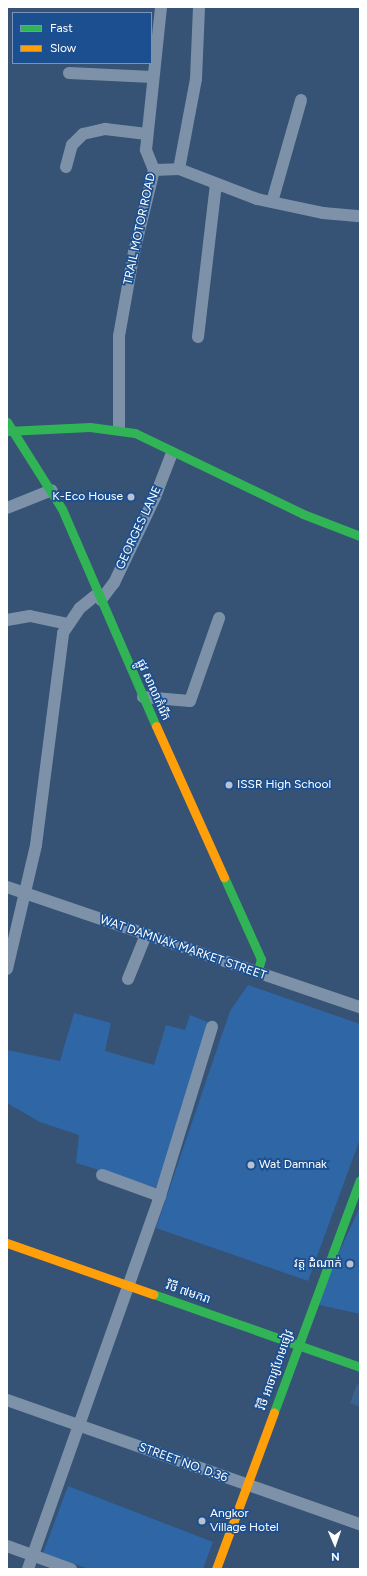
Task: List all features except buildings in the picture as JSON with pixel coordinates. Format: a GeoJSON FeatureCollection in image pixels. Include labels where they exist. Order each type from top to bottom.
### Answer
{"type":"FeatureCollection","features":[{"type":"Feature","properties":{"kind":"street","name":"TRAIL MOTOR ROAD"},"geometry":{"type":"LineString","coordinates":[[119,429],[119,336],[134,252],[154,170],[147,156],[147,134],[152,77],[161,7]]}},
{"type":"Feature","properties":{"kind":"street"},"geometry":{"type":"LineString","coordinates":[[179,170],[196,79],[199,7]]}},
{"type":"Feature","properties":{"kind":"street"},"geometry":{"type":"LineString","coordinates":[[69,73],[152,77]]}},
{"type":"Feature","properties":{"kind":"street"},"geometry":{"type":"LineString","coordinates":[[272,202],[301,100]]}},
{"type":"Feature","properties":{"kind":"street"},"geometry":{"type":"LineString","coordinates":[[66,167],[72,145],[83,134],[106,130],[147,134]]}},
{"type":"Feature","properties":{"kind":"street"},"geometry":{"type":"LineString","coordinates":[[154,170],[179,170],[272,202],[323,213],[360,216]]}},
{"type":"Feature","properties":{"kind":"street"},"geometry":{"type":"LineString","coordinates":[[198,337],[216,184]]}},
{"type":"Feature","properties":{"kind":"street","name":"ផ្លូវ សាលាកំរើក"},"geometry":{"type":"LineString","coordinates":[[7,422],[10,431],[52,490],[261,959],[257,973]]}},
{"type":"Feature","properties":{"kind":"street"},"geometry":{"type":"LineString","coordinates":[[10,431],[90,427],[119,429],[135,433],[172,453],[360,536]]}},
{"type":"Feature","properties":{"kind":"street","name":"GEORGES LANE"},"geometry":{"type":"LineString","coordinates":[[67,624],[80,608],[99,597],[114,583],[155,497],[172,453]]}},
{"type":"Feature","properties":{"kind":"street"},"geometry":{"type":"LineString","coordinates":[[7,508],[52,490]]}},
{"type":"Feature","properties":{"kind":"street"},"geometry":{"type":"LineString","coordinates":[[7,620],[21,615],[67,624],[61,642],[43,796],[26,894],[7,969]]}},
{"type":"Feature","properties":{"kind":"street"},"geometry":{"type":"LineString","coordinates":[[143,697],[190,701],[219,618]]}},
{"type":"Feature","properties":{"kind":"street","name":"WAT DAMNAK MARKET STREET"},"geometry":{"type":"LineString","coordinates":[[7,887],[360,1007]]}},
{"type":"Feature","properties":{"kind":"street"},"geometry":{"type":"LineString","coordinates":[[128,979],[146,935]]}},
{"type":"Feature","properties":{"kind":"street"},"geometry":{"type":"LineString","coordinates":[[28,1569],[82,1425],[160,1196],[212,1027]]}},
{"type":"Feature","properties":{"kind":"street"},"geometry":{"type":"LineString","coordinates":[[102,1175],[160,1196]]}},
{"type":"Feature","properties":{"kind":"street","name":"វិថី អាចារ្យហែមចៀវ"},"geometry":{"type":"LineString","coordinates":[[216,1569],[360,1180]]}},
{"type":"Feature","properties":{"kind":"street","name":"វិថី ៧មករា"},"geometry":{"type":"LineString","coordinates":[[7,1243],[360,1367]]}},
{"type":"Feature","properties":{"kind":"street","name":"STREET NO. D.36"},"geometry":{"type":"LineString","coordinates":[[7,1400],[82,1425],[247,1486],[360,1524]]}},
{"type":"Feature","properties":{"kind":"street"},"geometry":{"type":"LineString","coordinates":[[7,1546],[71,1569]]}},
{"type":"Feature","properties":{"kind":"shaded area"},"geometry":{"type":"Polygon","coordinates":[[[248,985],[360,1024],[360,1139],[308,1281],[156,1228],[230,1011],[248,985]]]}},
{"type":"Feature","properties":{"kind":"shaded area"},"geometry":{"type":"Polygon","coordinates":[[[74,1013],[111,1023],[105,1051],[154,1065],[166,1025],[185,1030],[190,1015],[208,1022],[158,1188],[76,1163],[79,1135],[40,1122],[7,1103],[7,1050],[60,1061],[74,1013]]]}},
{"type":"Feature","properties":{"kind":"shaded area","name":"វត្ត ដំំណាក់"},"geometry":{"type":"Polygon","coordinates":[[[360,1207],[360,1314],[315,1304],[360,1207]]]}},
{"type":"Feature","properties":{"kind":"shaded area"},"geometry":{"type":"Polygon","coordinates":[[[357,1384],[360,1385],[360,1407],[350,1403],[357,1384]]]}},
{"type":"Feature","properties":{"kind":"shaded area"},"geometry":{"type":"Polygon","coordinates":[[[68,1486],[213,1542],[203,1569],[89,1569],[43,1553],[68,1486]]]}},
{"type":"Feature","properties":{"kind":"traffic: fast"},"geometry":{"type":"LineString","coordinates":[[7,422],[62,509],[156,726]]}},
{"type":"Feature","properties":{"kind":"traffic: fast"},"geometry":{"type":"LineString","coordinates":[[7,431],[90,427],[135,433],[303,514],[360,536]]}},
{"type":"Feature","properties":{"kind":"traffic: fast"},"geometry":{"type":"LineString","coordinates":[[224,877],[261,959],[257,973]]}},
{"type":"Feature","properties":{"kind":"traffic: fast"},"geometry":{"type":"LineString","coordinates":[[274,1412],[360,1180]]}},
{"type":"Feature","properties":{"kind":"traffic: fast"},"geometry":{"type":"LineString","coordinates":[[153,1294],[360,1367]]}},
{"type":"Feature","properties":{"kind":"traffic: slow"},"geometry":{"type":"LineString","coordinates":[[156,726],[224,877]]}},
{"type":"Feature","properties":{"kind":"traffic: slow"},"geometry":{"type":"LineString","coordinates":[[7,1243],[153,1294]]}},
{"type":"Feature","properties":{"kind":"traffic: slow"},"geometry":{"type":"LineString","coordinates":[[216,1569],[274,1412]]}},
{"type":"Feature","properties":{"kind":"place","name":"K-Eco House"},"geometry":{"type":"Point","coordinates":[131,497]}},
{"type":"Feature","properties":{"kind":"place","name":"ISSR High School"},"geometry":{"type":"Point","coordinates":[229,785]}},
{"type":"Feature","properties":{"kind":"place","name":"Wat Damnak"},"geometry":{"type":"Point","coordinates":[251,1165]}},
{"type":"Feature","properties":{"kind":"place","name":"វត្ត ដំំណាក់"},"geometry":{"type":"Point","coordinates":[350,1264]}},
{"type":"Feature","properties":{"kind":"place","name":"Angkor Village Hotel"},"geometry":{"type":"Point","coordinates":[202,1521]}}]}
